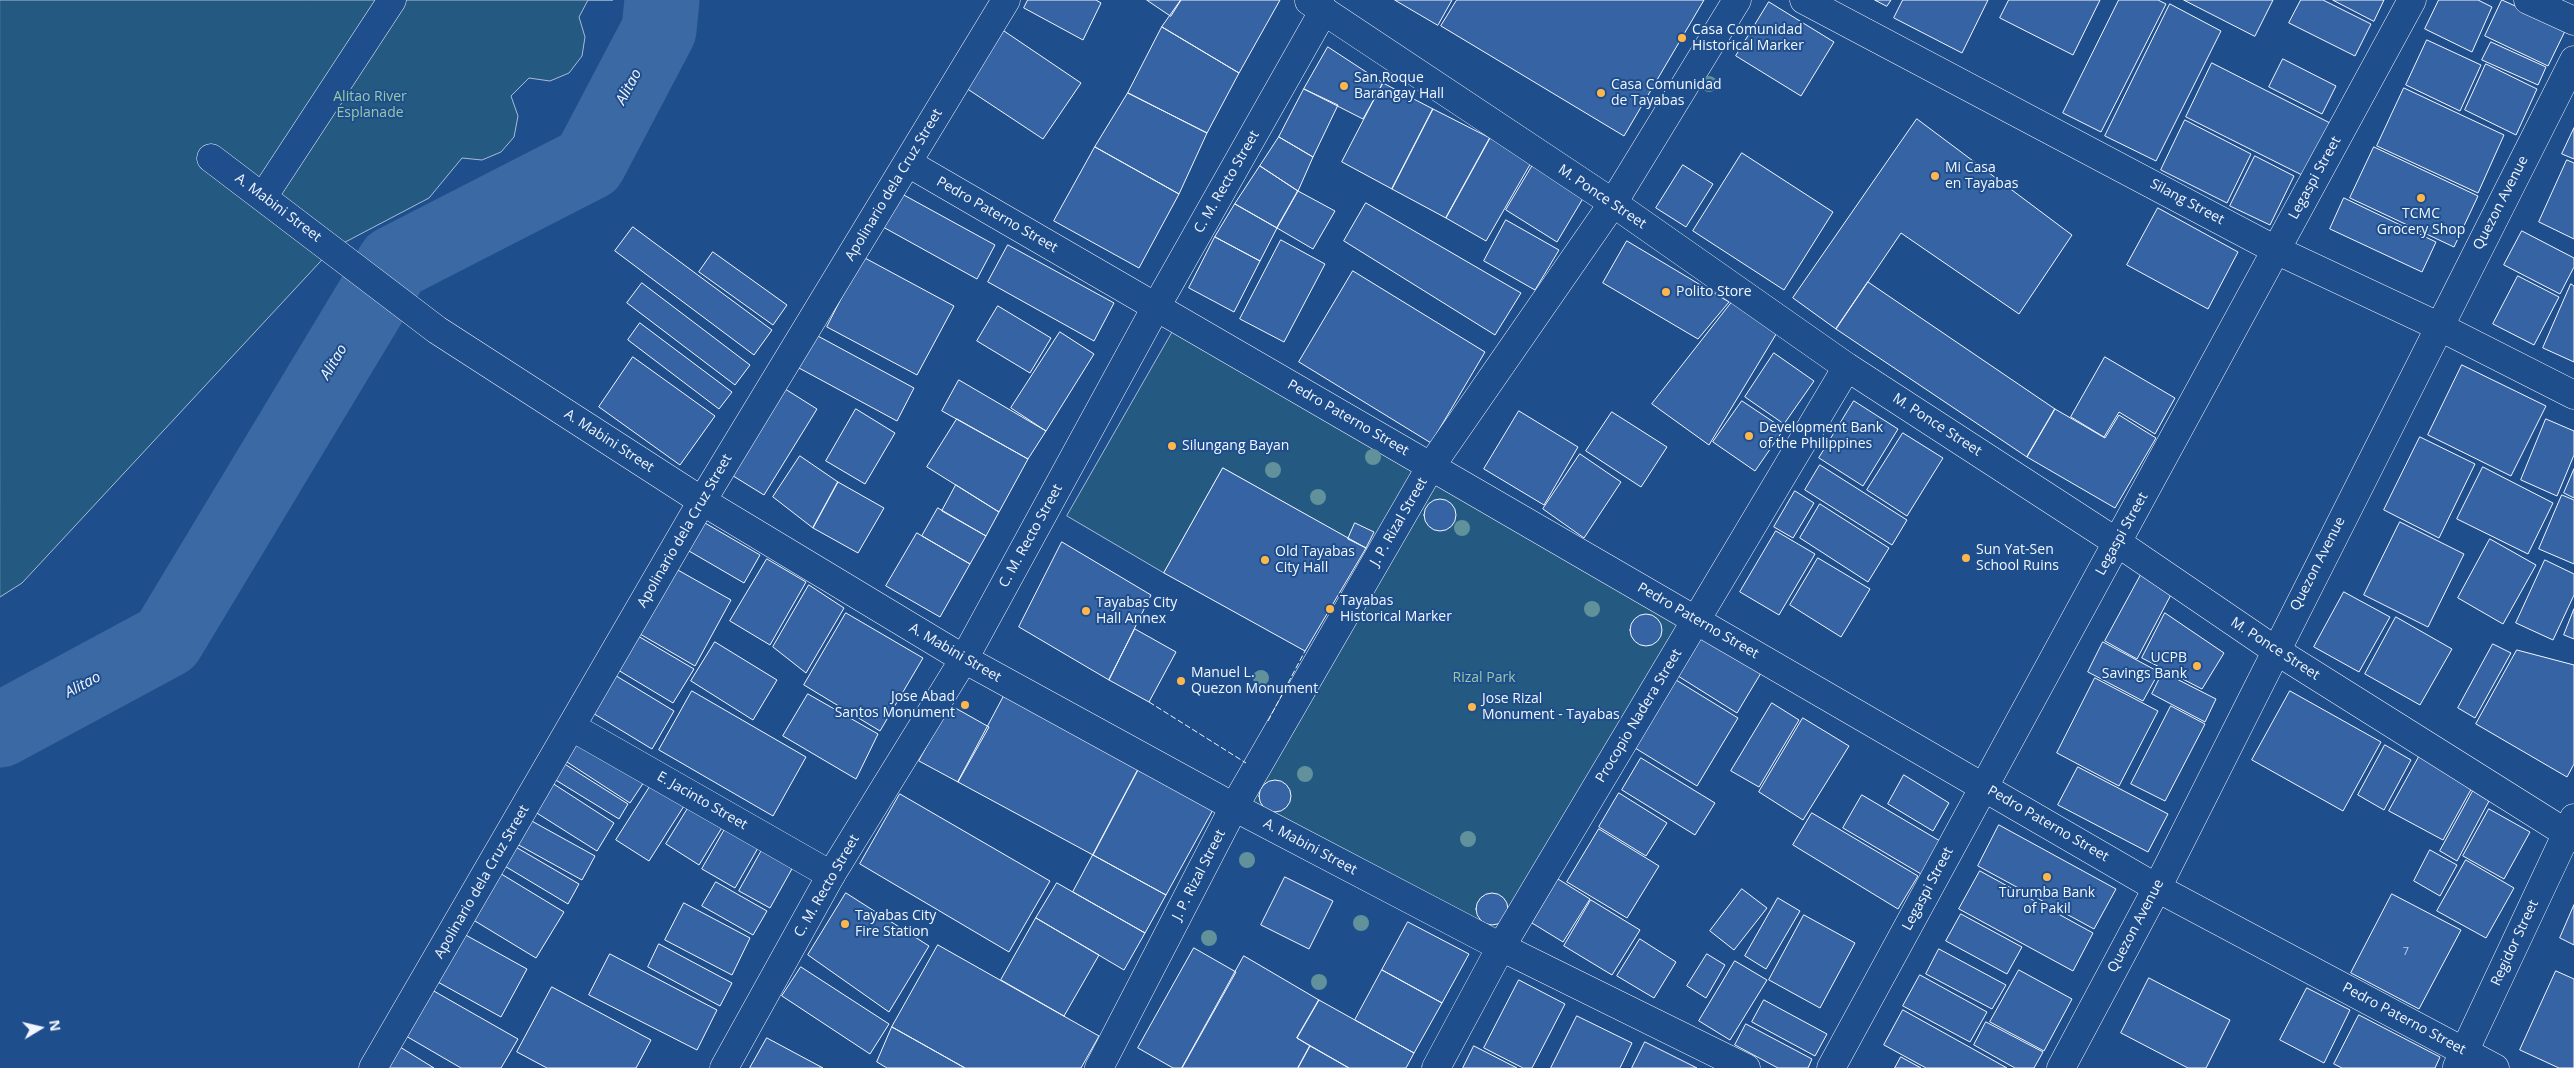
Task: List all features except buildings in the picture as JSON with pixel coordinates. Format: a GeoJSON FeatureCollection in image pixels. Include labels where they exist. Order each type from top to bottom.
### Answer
{"type":"FeatureCollection","features":[{"type":"Feature","properties":{"kind":"street"},"geometry":{"type":"LineString","coordinates":[[263,197],[392,0]]}},
{"type":"Feature","properties":{"kind":"street","name":"Apolinario dela Cruz Street"},"geometry":{"type":"LineString","coordinates":[[373,1068],[702,501],[1006,0]]}},
{"type":"Feature","properties":{"kind":"street","name":"J. P. Rizal Street"},"geometry":{"type":"LineString","coordinates":[[1107,1065],[1234,807],[1431,466],[1612,203],[1737,0]]}},
{"type":"Feature","properties":{"kind":"street","name":"Silang Street"},"geometry":{"type":"LineString","coordinates":[[1804,0],[2276,250],[2438,326],[2574,396]]}},
{"type":"Feature","properties":{"kind":"street","name":"Legaspi Street"},"geometry":{"type":"LineString","coordinates":[[1831,1068],[2412,0]]}},
{"type":"Feature","properties":{"kind":"street"},"geometry":{"type":"LineString","coordinates":[[2528,0],[2574,21]]}},
{"type":"Feature","properties":{"kind":"street","name":"M. Ponce Street"},"geometry":{"type":"LineString","coordinates":[[1321,3],[1847,367],[2118,543],[2275,650],[2572,830]]}},
{"type":"Feature","properties":{"kind":"street","name":"C. M. Recto Street"},"geometry":{"type":"LineString","coordinates":[[724,1068],[831,875],[964,659],[1321,3]]}},
{"type":"Feature","properties":{"kind":"street","name":"Quezon Avenue"},"geometry":{"type":"LineString","coordinates":[[2061,1068],[2157,888],[2438,326],[2574,60]]}},
{"type":"Feature","properties":{"kind":"street","name":"A. Mabini Street"},"geometry":{"type":"LineString","coordinates":[[211,158],[437,330],[702,501],[964,659],[1234,807],[1500,947],[1746,1068]]}},
{"type":"Feature","properties":{"kind":"street","name":"Pedro Paterno Street"},"geometry":{"type":"LineString","coordinates":[[908,163],[2157,888],[2460,1060],[2495,1068]]}},
{"type":"Feature","properties":{"kind":"street","name":"Procopio Nadera Street"},"geometry":{"type":"LineString","coordinates":[[1436,1068],[1500,947],[1847,367]]}},
{"type":"Feature","properties":{"kind":"street","name":"E. Jacinto Street"},"geometry":{"type":"LineString","coordinates":[[572,727],[831,875]]}},
{"type":"Feature","properties":{"kind":"street","name":"Regidor Street"},"geometry":{"type":"LineString","coordinates":[[2460,1060],[2572,830]]}},
{"type":"Feature","properties":{"kind":"green space","name":"Alitao River Esplanade"},"geometry":{"type":"Polygon","coordinates":[[[0,0],[588,0],[579,17],[585,37],[582,56],[569,73],[550,81],[529,78],[511,96],[518,116],[514,137],[501,152],[482,160],[462,158],[429,198],[332,249],[22,583],[0,597],[0,0]]]}},
{"type":"Feature","properties":{"kind":"green space","name":"Rizal Park"},"geometry":{"type":"Polygon","coordinates":[[[1173,331],[1696,620],[1501,947],[1234,807],[1379,556],[1223,468],[1164,573],[1067,516],[1173,331]]]}},
{"type":"Feature","properties":{"kind":"waterway","name":"Alitao"},"geometry":{"type":"LineString","coordinates":[[0,730],[167,640],[394,263],[589,163],[659,30],[662,0]]}},
{"type":"Feature","properties":{"kind":"fence"},"geometry":{"type":"LineString","coordinates":[[1268,721],[1305,651]]}},
{"type":"Feature","properties":{"kind":"fence"},"geometry":{"type":"LineString","coordinates":[[1149,702],[1246,763]]}},
{"type":"Feature","properties":{"kind":"place","name":"Casa Comunidad Historical Marker"},"geometry":{"type":"Point","coordinates":[1682,38]}},
{"type":"Feature","properties":{"kind":"place","name":"San Roque Barangay Hall"},"geometry":{"type":"Point","coordinates":[1344,86]}},
{"type":"Feature","properties":{"kind":"place","name":"Casa Comunidad de Tayabas"},"geometry":{"type":"Point","coordinates":[1601,93]}},
{"type":"Feature","properties":{"kind":"place","name":"Mi Casa en Tayabas"},"geometry":{"type":"Point","coordinates":[1935,176]}},
{"type":"Feature","properties":{"kind":"place","name":"TCMC Grocery Shop"},"geometry":{"type":"Point","coordinates":[2421,198]}},
{"type":"Feature","properties":{"kind":"place","name":"Polito Store"},"geometry":{"type":"Point","coordinates":[1666,292]}},
{"type":"Feature","properties":{"kind":"place","name":"Development Bank of the Philippines"},"geometry":{"type":"Point","coordinates":[1749,436]}},
{"type":"Feature","properties":{"kind":"place","name":"Silungang Bayan"},"geometry":{"type":"Point","coordinates":[1172,446]}},
{"type":"Feature","properties":{"kind":"place","name":"Sun Yat-Sen School Ruins"},"geometry":{"type":"Point","coordinates":[1966,558]}},
{"type":"Feature","properties":{"kind":"place","name":"Old Tayabas City Hall"},"geometry":{"type":"Point","coordinates":[1265,560]}},
{"type":"Feature","properties":{"kind":"place","name":"Tayabas Historical Marker"},"geometry":{"type":"Point","coordinates":[1330,609]}},
{"type":"Feature","properties":{"kind":"place","name":"Tayabas City Hall Annex"},"geometry":{"type":"Point","coordinates":[1086,611]}},
{"type":"Feature","properties":{"kind":"place","name":"UCPB Savings Bank"},"geometry":{"type":"Point","coordinates":[2197,666]}},
{"type":"Feature","properties":{"kind":"place","name":"Manuel L. Quezon Monument"},"geometry":{"type":"Point","coordinates":[1181,681]}},
{"type":"Feature","properties":{"kind":"place","name":"Jose Abad Santos Monument"},"geometry":{"type":"Point","coordinates":[965,705]}},
{"type":"Feature","properties":{"kind":"place","name":"Jose Rizal Monument - Tayabas"},"geometry":{"type":"Point","coordinates":[1472,707]}},
{"type":"Feature","properties":{"kind":"place","name":"Turumba Bank of Pakil"},"geometry":{"type":"Point","coordinates":[2047,877]}},
{"type":"Feature","properties":{"kind":"place","name":"Tayabas City Fire Station"},"geometry":{"type":"Point","coordinates":[845,924]}}]}
